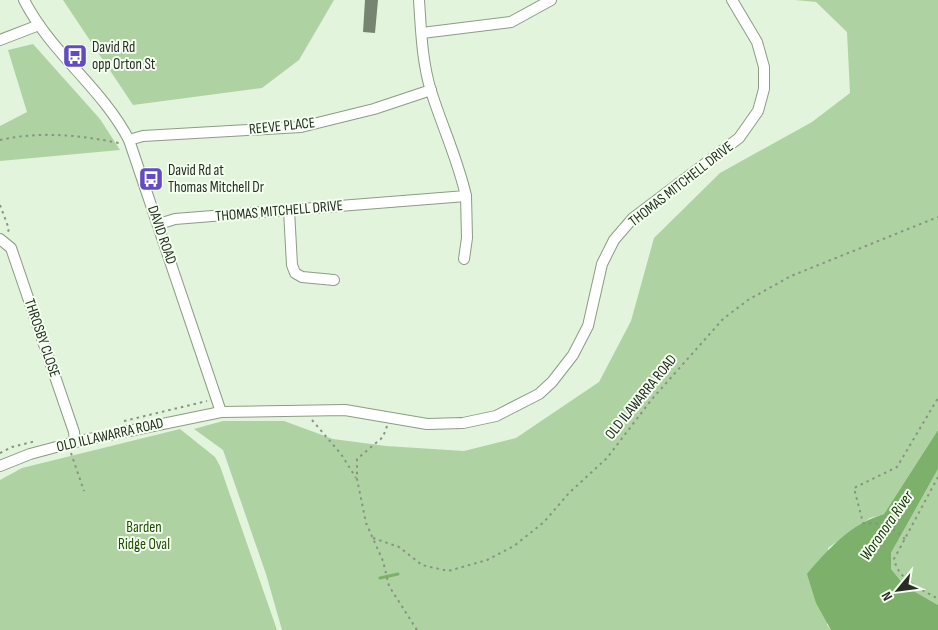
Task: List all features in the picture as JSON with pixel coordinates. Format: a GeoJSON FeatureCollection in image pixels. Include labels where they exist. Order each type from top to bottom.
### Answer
{"type":"FeatureCollection","features":[{"type":"Feature","properties":{"kind":"street","name":"DAVID ROAD"},"geometry":{"type":"LineString","coordinates":[[24,0],[39,25],[59,51],[109,107],[129,140],[159,224],[221,412]]}},
{"type":"Feature","properties":{"kind":"street"},"geometry":{"type":"LineString","coordinates":[[419,0],[426,68],[431,90],[461,174],[466,196],[467,238],[464,259]]}},
{"type":"Feature","properties":{"kind":"street"},"geometry":{"type":"LineString","coordinates":[[422,33],[512,22],[551,0]]}},
{"type":"Feature","properties":{"kind":"street","name":"THOMAS MITCHELL DRIVE"},"geometry":{"type":"LineString","coordinates":[[221,412],[346,410],[427,424],[454,423],[496,416],[523,403],[552,382],[572,355],[588,326],[602,264],[614,240],[632,218],[739,138],[750,125],[758,111],[764,89],[764,67],[757,42],[732,0]]}},
{"type":"Feature","properties":{"kind":"street"},"geometry":{"type":"LineString","coordinates":[[0,40],[39,25]]}},
{"type":"Feature","properties":{"kind":"street","name":"REEVE PLACE"},"geometry":{"type":"LineString","coordinates":[[129,140],[143,136],[301,127],[374,109],[431,90]]}},
{"type":"Feature","properties":{"kind":"street","name":"THOMAS MITCHELL DRIVE"},"geometry":{"type":"LineString","coordinates":[[159,224],[175,219],[466,196]]}},
{"type":"Feature","properties":{"kind":"street"},"geometry":{"type":"LineString","coordinates":[[289,210],[295,273],[302,277],[334,280]]}},
{"type":"Feature","properties":{"kind":"street","name":"THROSBY CLOSE"},"geometry":{"type":"LineString","coordinates":[[3,240],[11,248],[74,432],[75,442]]}},
{"type":"Feature","properties":{"kind":"street","name":"OLD ILLAWARRA ROAD"},"geometry":{"type":"LineString","coordinates":[[0,466],[30,454],[75,442],[221,412]]}},
{"type":"Feature","properties":{"kind":"path"},"geometry":{"type":"LineString","coordinates":[[0,140],[26,134],[79,135],[120,143],[117,136]]}},
{"type":"Feature","properties":{"kind":"path"},"geometry":{"type":"LineString","coordinates":[[0,205],[9,229],[3,240]]}},
{"type":"Feature","properties":{"kind":"path","name":"OLD ILAWARRA ROAD"},"geometry":{"type":"LineString","coordinates":[[373,538],[399,547],[422,565],[448,571],[487,560],[514,546],[544,522],[569,493],[607,458],[652,399],[723,319],[748,300],[792,276],[938,217]]}},
{"type":"Feature","properties":{"kind":"path"},"geometry":{"type":"LineString","coordinates":[[905,539],[887,524],[863,523],[854,488],[897,466],[938,398]]}},
{"type":"Feature","properties":{"kind":"path"},"geometry":{"type":"LineString","coordinates":[[120,422],[207,402],[208,399]]}},
{"type":"Feature","properties":{"kind":"path"},"geometry":{"type":"LineString","coordinates":[[302,410],[341,454],[357,480]]}},
{"type":"Feature","properties":{"kind":"path"},"geometry":{"type":"LineString","coordinates":[[390,419],[383,437],[357,459],[357,480],[366,523],[383,561],[389,586],[417,630]]}},
{"type":"Feature","properties":{"kind":"path"},"geometry":{"type":"LineString","coordinates":[[0,453],[12,447],[38,440]]}},
{"type":"Feature","properties":{"kind":"path"},"geometry":{"type":"LineString","coordinates":[[73,456],[84,491]]}},
{"type":"Feature","properties":{"kind":"path"},"geometry":{"type":"LineString","coordinates":[[938,476],[894,559],[896,568],[906,580],[938,599]]}},
{"type":"Feature","properties":{"kind":"green space"},"geometry":{"type":"Polygon","coordinates":[[[63,0],[334,0],[299,60],[262,88],[133,105],[63,0]]]}},
{"type":"Feature","properties":{"kind":"green space"},"geometry":{"type":"Polygon","coordinates":[[[795,0],[938,0],[938,430],[884,514],[870,518],[828,548],[827,625],[831,630],[282,630],[266,574],[223,450],[194,429],[223,421],[284,421],[333,439],[386,446],[464,451],[516,438],[599,382],[631,321],[654,238],[720,173],[812,122],[850,93],[847,32],[816,2],[795,0]]]}},
{"type":"Feature","properties":{"kind":"green space"},"geometry":{"type":"Polygon","coordinates":[[[33,44],[100,119],[120,150],[0,161],[0,126],[27,112],[8,50],[33,44]]]}},
{"type":"Feature","properties":{"kind":"green space","name":"Barden Ridge Oval"},"geometry":{"type":"Polygon","coordinates":[[[180,429],[215,457],[220,466],[277,630],[0,630],[0,480],[22,468],[180,429]]]}},
{"type":"Feature","properties":{"kind":"green space"},"geometry":{"type":"Polygon","coordinates":[[[938,469],[938,605],[905,586],[891,569],[891,553],[938,469]]]}},
{"type":"Feature","properties":{"kind":"water","name":"Woronora River"},"geometry":{"type":"Polygon","coordinates":[[[938,430],[938,469],[891,553],[891,569],[905,586],[938,605],[938,630],[831,630],[816,603],[807,574],[832,546],[851,530],[872,518],[884,514],[938,430]]]}},
{"type":"Feature","properties":{"kind":"building"},"geometry":{"type":"Polygon","coordinates":[[[365,0],[378,0],[375,33],[363,32],[365,0]]]}},
{"type":"Feature","properties":{"kind":"waterway"},"geometry":{"type":"LineString","coordinates":[[380,578],[398,574]]}},
{"type":"Feature","properties":{"kind":"place","name":"David Rd opp Orton St"},"geometry":{"type":"Point","coordinates":[75,56]}},
{"type":"Feature","properties":{"kind":"place","name":"David Rd at Thomas Mitchell Dr"},"geometry":{"type":"Point","coordinates":[151,179]}}]}
